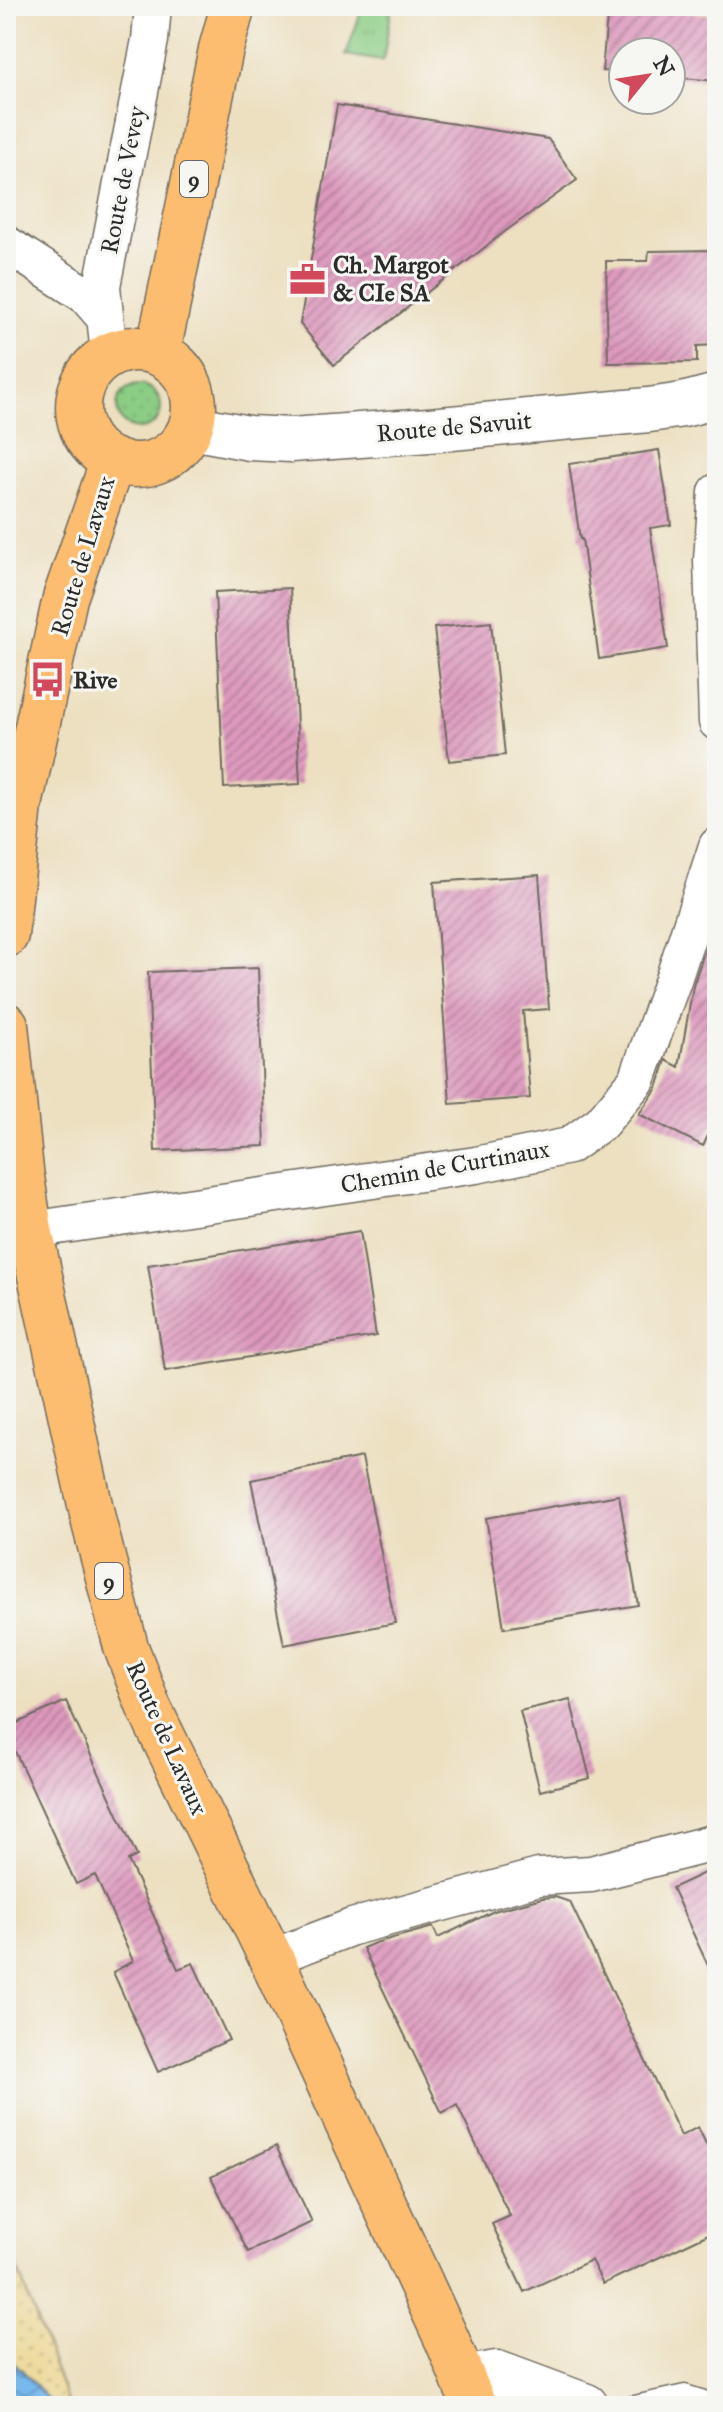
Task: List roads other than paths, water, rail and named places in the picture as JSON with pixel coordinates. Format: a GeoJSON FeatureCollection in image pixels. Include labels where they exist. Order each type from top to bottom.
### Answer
{"type":"FeatureCollection","features":[{"type":"Feature","properties":{"kind":"main road","name":"9"},"geometry":{"type":"LineString","coordinates":[[158,352],[221,49],[233,6]]}},
{"type":"Feature","properties":{"kind":"main road"},"geometry":{"type":"LineString","coordinates":[[107,336],[125,349],[142,348],[158,352],[186,375],[194,400],[191,427],[182,444],[159,460],[131,465],[113,460],[98,450],[85,435],[79,418],[78,399],[84,381],[107,336]]}},
{"type":"Feature","properties":{"kind":"main road","name":"Route de Lavaux"},"geometry":{"type":"LineString","coordinates":[[6,935],[20,805],[65,598],[113,460]]}},
{"type":"Feature","properties":{"kind":"main road","name":"Route de Lavaux"},"geometry":{"type":"LineString","coordinates":[[6,1025],[30,1230],[94,1523],[126,1647],[149,1708],[271,1958],[469,2392]]}},
{"type":"Feature","properties":{"kind":"street","name":"Route de Vevey"},"geometry":{"type":"LineString","coordinates":[[107,336],[102,286],[150,40],[153,6]]}},
{"type":"Feature","properties":{"kind":"street"},"geometry":{"type":"LineString","coordinates":[[6,244],[85,295],[107,336]]}},
{"type":"Feature","properties":{"kind":"street","name":"Route de Savuit"},"geometry":{"type":"LineString","coordinates":[[191,427],[249,438],[291,440],[649,410],[717,396]]}},
{"type":"Feature","properties":{"kind":"street"},"geometry":{"type":"LineString","coordinates":[[717,492],[712,560],[717,722]]}},
{"type":"Feature","properties":{"kind":"street","name":"Chemin de Curtinaux"},"geometry":{"type":"LineString","coordinates":[[30,1230],[476,1165],[569,1146],[601,1123],[637,1080],[717,846]]}},
{"type":"Feature","properties":{"kind":"street"},"geometry":{"type":"LineString","coordinates":[[271,1958],[352,1927],[539,1877],[591,1874],[717,1840]]}},
{"type":"Feature","properties":{"kind":"street"},"geometry":{"type":"LineString","coordinates":[[469,2392],[497,2373],[586,2406]]}},
{"type":"Feature","properties":{"kind":"lane"},"geometry":{"type":"LineString","coordinates":[[630,2406],[685,2394],[717,2404]]}},
{"type":"Feature","properties":{"kind":"water"},"geometry":{"type":"Polygon","coordinates":[[[6,2358],[22,2370],[53,2406],[6,2406],[6,2358]]]}},
{"type":"Feature","properties":{"kind":"place","name":"Ch. Margot & CIe SA"},"geometry":{"type":"Point","coordinates":[307,279]}},
{"type":"Feature","properties":{"kind":"place","name":"Rive"},"geometry":{"type":"Point","coordinates":[47,680]}}]}
